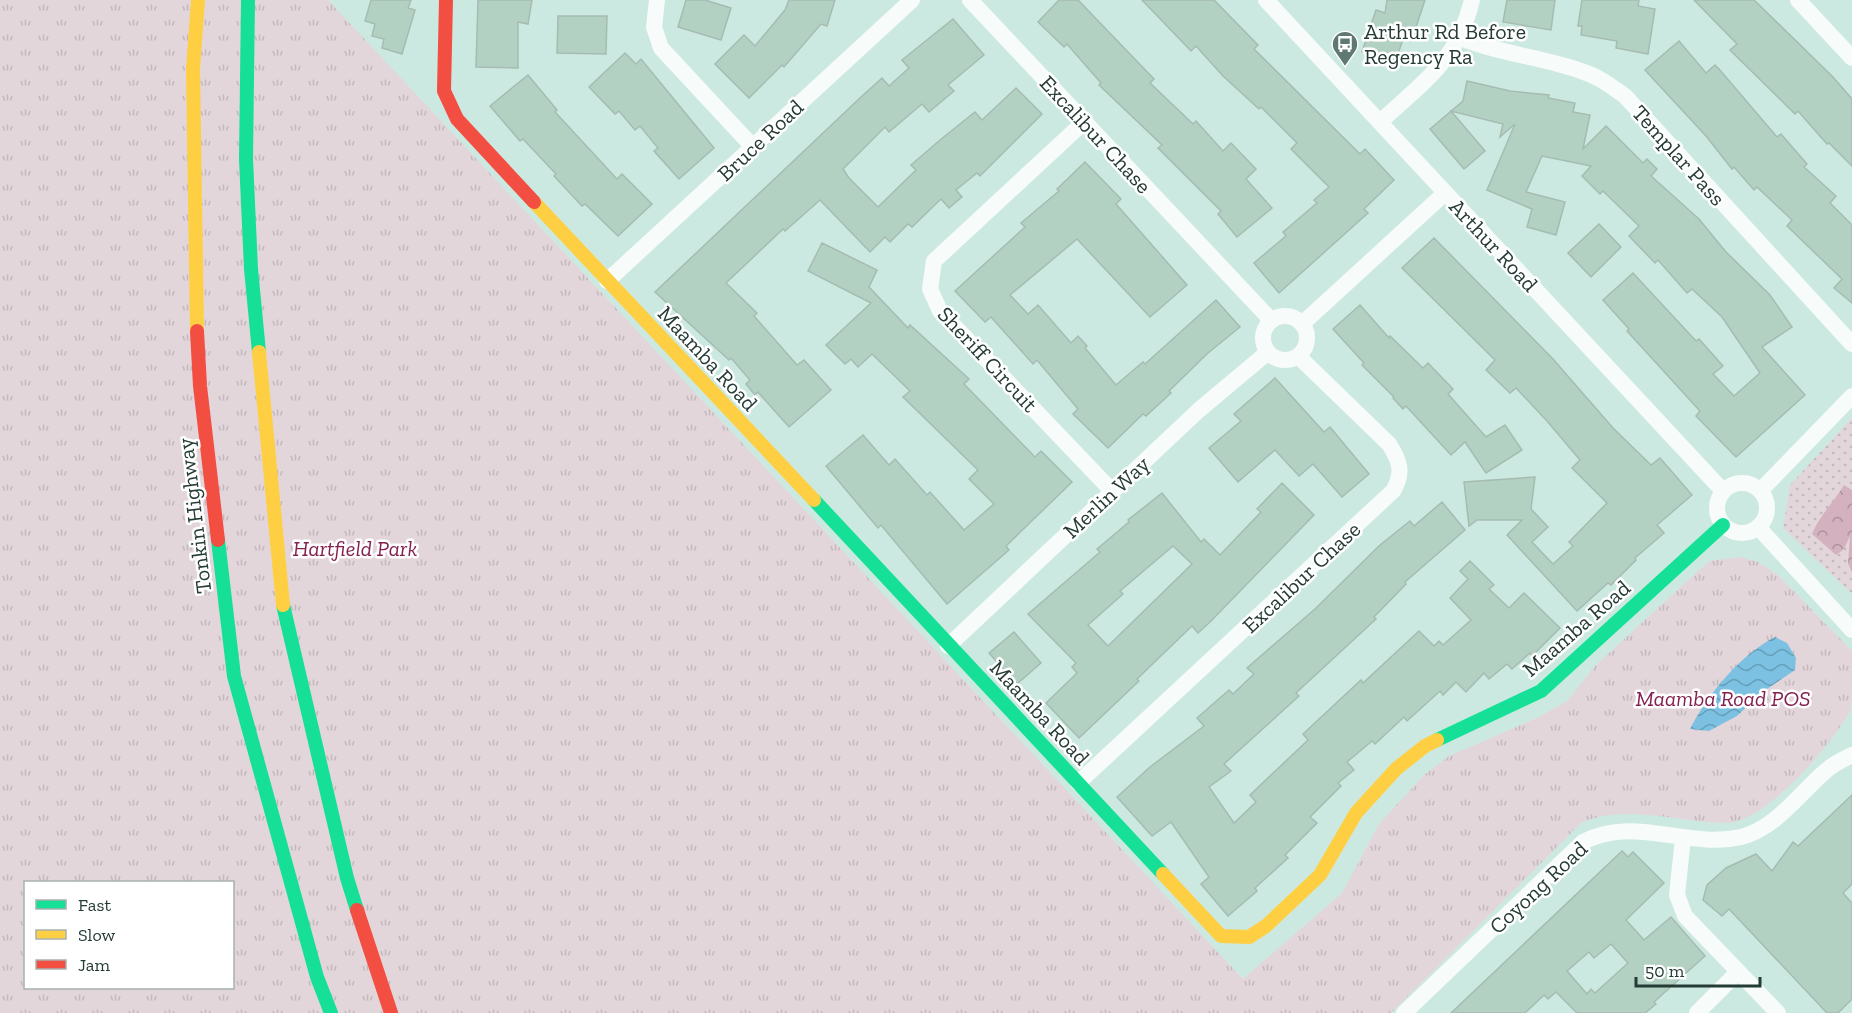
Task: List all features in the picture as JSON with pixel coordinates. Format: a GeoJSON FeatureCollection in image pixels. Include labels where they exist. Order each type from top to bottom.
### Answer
{"type":"FeatureCollection","features":[{"type":"Feature","properties":{"kind":"main road","name":"Tonkin Highway"},"geometry":{"type":"LineString","coordinates":[[198,0],[193,69],[195,307],[200,386],[234,676],[316,977],[331,1013]]}},
{"type":"Feature","properties":{"kind":"main road"},"geometry":{"type":"LineString","coordinates":[[248,0],[246,159],[251,269],[281,595],[347,878],[391,1013]]}},
{"type":"Feature","properties":{"kind":"main road","name":"Maamba Road"},"geometry":{"type":"LineString","coordinates":[[446,0],[444,91],[458,119],[1221,936],[1249,937],[1266,927],[1320,875],[1356,813],[1396,769],[1425,746],[1541,691],[1723,525]]}},
{"type":"Feature","properties":{"kind":"street"},"geometry":{"type":"LineString","coordinates":[[657,0],[654,27],[661,48],[753,147]]}},
{"type":"Feature","properties":{"kind":"street","name":"Bruce Road"},"geometry":{"type":"LineString","coordinates":[[607,281],[912,0]]}},
{"type":"Feature","properties":{"kind":"street","name":"Excalibur Chase"},"geometry":{"type":"LineString","coordinates":[[970,0],[1271,320]]}},
{"type":"Feature","properties":{"kind":"street","name":"Arthur Road"},"geometry":{"type":"LineString","coordinates":[[1266,0],[1723,491]]}},
{"type":"Feature","properties":{"kind":"street"},"geometry":{"type":"LineString","coordinates":[[1380,122],[1441,66],[1461,38],[1472,0]]}},
{"type":"Feature","properties":{"kind":"street"},"geometry":{"type":"LineString","coordinates":[[1798,0],[1852,58]]}},
{"type":"Feature","properties":{"kind":"street","name":"Templar Pass"},"geometry":{"type":"LineString","coordinates":[[1461,38],[1488,49],[1581,71],[1604,81],[1625,96],[1852,344]]}},
{"type":"Feature","properties":{"kind":"street","name":"Sheriff Circuit"},"geometry":{"type":"LineString","coordinates":[[1084,122],[934,261],[930,289],[940,310],[1112,491]]}},
{"type":"Feature","properties":{"kind":"street"},"geometry":{"type":"LineString","coordinates":[[1302,324],[1445,193]]}},
{"type":"Feature","properties":{"kind":"street"},"geometry":{"type":"LineString","coordinates":[[1287,316],[1302,324],[1307,341],[1298,356],[1282,360],[1267,352],[1263,336],[1271,320],[1287,316]]}},
{"type":"Feature","properties":{"kind":"street","name":"Merlin Way"},"geometry":{"type":"LineString","coordinates":[[948,646],[1199,410],[1267,352]]}},
{"type":"Feature","properties":{"kind":"street","name":"Excalibur Chase"},"geometry":{"type":"LineString","coordinates":[[1078,783],[1393,491],[1400,480],[1401,470],[1397,456],[1389,444],[1298,356]]}},
{"type":"Feature","properties":{"kind":"street"},"geometry":{"type":"LineString","coordinates":[[1761,490],[1852,396]]}},
{"type":"Feature","properties":{"kind":"street"},"geometry":{"type":"LineString","coordinates":[[1738,483],[1754,485],[1761,490],[1767,505],[1767,513],[1758,527],[1744,533],[1723,525],[1717,504],[1723,491],[1738,483]]}},
{"type":"Feature","properties":{"kind":"street"},"geometry":{"type":"LineString","coordinates":[[1758,527],[1852,630]]}},
{"type":"Feature","properties":{"kind":"street","name":"Coyong Road"},"geometry":{"type":"LineString","coordinates":[[1404,1013],[1583,842],[1601,832],[1627,830],[1714,840],[1742,837],[1766,827],[1830,768],[1852,755]]}},
{"type":"Feature","properties":{"kind":"street"},"geometry":{"type":"LineString","coordinates":[[1683,838],[1677,895],[1685,915],[1778,1013]]}},
{"type":"Feature","properties":{"kind":"street"},"geometry":{"type":"LineString","coordinates":[[1697,1013],[1738,972]]}},
{"type":"Feature","properties":{"kind":"green space","name":"Hartfield Park"},"geometry":{"type":"Polygon","coordinates":[[[0,0],[328,0],[1243,979],[1342,893],[1379,824],[1424,775],[1449,756],[1539,717],[1567,701],[1595,666],[1709,561],[1740,557],[1758,562],[1778,575],[1852,651],[1851,710],[1830,742],[1797,779],[1778,796],[1760,810],[1742,819],[1726,823],[1634,814],[1598,817],[1581,823],[1391,1013],[0,1013],[0,0]]]}},
{"type":"Feature","properties":{"kind":"green space"},"geometry":{"type":"Polygon","coordinates":[[[1852,418],[1852,594],[1783,528],[1790,485],[1852,418]]]}},
{"type":"Feature","properties":{"kind":"green space"},"geometry":{"type":"Polygon","coordinates":[[[1844,485],[1852,490],[1852,573],[1848,563],[1850,536],[1844,549],[1836,555],[1812,534],[1844,485]]]}},
{"type":"Feature","properties":{"kind":"water"},"geometry":{"type":"Polygon","coordinates":[[[1775,637],[1787,643],[1796,658],[1795,670],[1764,691],[1737,716],[1709,731],[1690,729],[1706,702],[1737,665],[1775,637]]]}},
{"type":"Feature","properties":{"kind":"building"},"geometry":{"type":"Polygon","coordinates":[[[371,0],[411,0],[408,8],[415,10],[402,54],[382,48],[384,39],[372,36],[375,24],[365,21],[371,0]]]}},
{"type":"Feature","properties":{"kind":"building"},"geometry":{"type":"Polygon","coordinates":[[[478,0],[532,0],[528,24],[518,22],[518,68],[476,67],[478,0]]]}},
{"type":"Feature","properties":{"kind":"building"},"geometry":{"type":"Polygon","coordinates":[[[686,0],[705,0],[731,8],[721,40],[678,27],[686,0]]]}},
{"type":"Feature","properties":{"kind":"building"},"geometry":{"type":"Polygon","coordinates":[[[789,0],[835,0],[827,26],[821,24],[784,67],[782,65],[749,98],[715,64],[744,35],[755,46],[785,10],[789,0]]]}},
{"type":"Feature","properties":{"kind":"building"},"geometry":{"type":"Polygon","coordinates":[[[1059,0],[1078,0],[1154,79],[1150,83],[1193,124],[1196,121],[1223,151],[1231,143],[1256,169],[1246,179],[1272,208],[1237,237],[1218,214],[1221,211],[1158,148],[1162,145],[1099,85],[1101,83],[1067,44],[1064,47],[1038,22],[1059,0]]]}},
{"type":"Feature","properties":{"kind":"building"},"geometry":{"type":"Polygon","coordinates":[[[1142,0],[1214,0],[1258,45],[1254,49],[1360,154],[1365,149],[1394,180],[1364,209],[1368,213],[1279,293],[1254,263],[1286,236],[1283,232],[1317,203],[1314,200],[1329,187],[1291,149],[1297,143],[1261,107],[1259,109],[1223,76],[1196,46],[1191,51],[1142,0]]]}},
{"type":"Feature","properties":{"kind":"building"},"geometry":{"type":"Polygon","coordinates":[[[1387,0],[1425,0],[1412,39],[1404,36],[1395,63],[1362,52],[1376,10],[1385,13],[1387,0]]]}},
{"type":"Feature","properties":{"kind":"building"},"geometry":{"type":"Polygon","coordinates":[[[1507,0],[1555,0],[1551,30],[1503,22],[1507,0]]]}},
{"type":"Feature","properties":{"kind":"building"},"geometry":{"type":"Polygon","coordinates":[[[1582,0],[1639,0],[1638,6],[1655,9],[1648,54],[1616,48],[1617,41],[1581,35],[1582,26],[1578,26],[1582,0]]]}},
{"type":"Feature","properties":{"kind":"building"},"geometry":{"type":"Polygon","coordinates":[[[1694,0],[1754,0],[1832,76],[1852,99],[1852,166],[1829,143],[1827,144],[1798,111],[1795,114],[1730,50],[1737,44],[1694,0]]]}},
{"type":"Feature","properties":{"kind":"building"},"geometry":{"type":"Polygon","coordinates":[[[558,16],[607,16],[606,54],[557,53],[558,16]]]}},
{"type":"Feature","properties":{"kind":"building"},"geometry":{"type":"Polygon","coordinates":[[[953,19],[984,55],[948,85],[954,91],[929,112],[922,104],[889,132],[885,127],[843,169],[849,178],[878,207],[916,170],[911,165],[975,112],[982,120],[1016,88],[1042,114],[980,176],[977,173],[956,190],[962,197],[949,208],[941,199],[912,227],[908,224],[890,242],[885,237],[870,252],[820,200],[785,231],[783,229],[726,283],[757,313],[754,316],[797,365],[804,360],[831,390],[789,427],[758,392],[755,395],[746,384],[750,380],[731,358],[729,360],[655,292],[882,78],[889,86],[909,68],[902,60],[953,19]]]}},
{"type":"Feature","properties":{"kind":"building"},"geometry":{"type":"Polygon","coordinates":[[[1679,41],[1706,73],[1715,65],[1777,137],[1781,134],[1807,164],[1804,167],[1836,196],[1830,203],[1852,225],[1852,303],[1834,288],[1842,279],[1787,226],[1792,220],[1757,187],[1754,190],[1734,167],[1732,169],[1706,136],[1645,70],[1679,41]]]}},
{"type":"Feature","properties":{"kind":"building"},"geometry":{"type":"Polygon","coordinates":[[[625,53],[636,64],[641,59],[714,148],[679,179],[654,151],[658,148],[640,126],[635,130],[619,111],[615,114],[589,87],[625,53]]]}},
{"type":"Feature","properties":{"kind":"building"},"geometry":{"type":"Polygon","coordinates":[[[528,75],[557,110],[555,112],[617,179],[622,174],[652,204],[618,236],[585,204],[582,206],[554,176],[556,174],[523,139],[520,141],[490,106],[528,75]]]}},
{"type":"Feature","properties":{"kind":"building"},"geometry":{"type":"Polygon","coordinates":[[[1467,81],[1510,91],[1549,95],[1548,98],[1575,103],[1573,112],[1590,115],[1583,149],[1606,126],[1643,163],[1647,159],[1657,169],[1651,176],[1699,219],[1726,252],[1770,295],[1792,327],[1762,347],[1805,395],[1736,457],[1696,416],[1700,411],[1627,331],[1629,329],[1603,300],[1633,273],[1696,341],[1699,339],[1723,366],[1713,374],[1734,396],[1760,373],[1722,317],[1692,289],[1687,293],[1658,260],[1655,263],[1629,236],[1639,226],[1603,191],[1600,194],[1582,176],[1591,166],[1542,156],[1526,192],[1565,202],[1556,235],[1527,227],[1532,209],[1487,190],[1515,124],[1500,137],[1503,124],[1451,111],[1463,101],[1467,81]]]}},
{"type":"Feature","properties":{"kind":"building"},"geometry":{"type":"Polygon","coordinates":[[[1451,111],[1485,151],[1464,169],[1430,129],[1451,111]]]}},
{"type":"Feature","properties":{"kind":"building"},"geometry":{"type":"Polygon","coordinates":[[[1085,162],[1121,199],[1116,204],[1187,285],[1150,317],[1077,239],[1010,295],[1028,314],[1038,305],[1071,343],[1078,336],[1087,346],[1085,348],[1116,385],[1143,362],[1145,364],[1216,300],[1240,327],[1208,353],[1169,391],[1171,393],[1146,416],[1143,414],[1108,448],[1073,414],[1078,409],[1037,360],[1033,364],[991,317],[985,322],[955,291],[1025,227],[1021,223],[1059,191],[1057,189],[1085,162]]]}},
{"type":"Feature","properties":{"kind":"building"},"geometry":{"type":"Polygon","coordinates":[[[1599,224],[1621,247],[1591,277],[1568,253],[1599,224]]]}},
{"type":"Feature","properties":{"kind":"building"},"geometry":{"type":"Polygon","coordinates":[[[1434,238],[1553,359],[1613,428],[1651,465],[1660,458],[1692,495],[1657,525],[1664,533],[1635,558],[1636,560],[1611,585],[1608,583],[1577,611],[1507,535],[1522,520],[1477,520],[1469,526],[1464,482],[1535,477],[1531,509],[1548,527],[1532,542],[1553,564],[1573,546],[1569,542],[1607,503],[1572,468],[1580,460],[1547,421],[1516,388],[1510,393],[1486,370],[1495,360],[1402,268],[1434,238]]]}},
{"type":"Feature","properties":{"kind":"building"},"geometry":{"type":"Polygon","coordinates":[[[822,243],[877,270],[869,287],[908,328],[910,325],[969,379],[964,384],[1035,457],[1041,451],[1072,482],[1006,546],[1009,550],[947,604],[881,525],[878,528],[826,466],[863,435],[889,465],[895,459],[927,495],[930,492],[964,530],[994,504],[969,479],[978,470],[903,397],[910,391],[872,354],[858,367],[851,359],[845,364],[826,345],[871,303],[808,271],[822,243]]]}},
{"type":"Feature","properties":{"kind":"building"},"geometry":{"type":"Polygon","coordinates":[[[1360,305],[1389,338],[1390,336],[1423,368],[1428,363],[1453,389],[1448,394],[1486,437],[1505,425],[1522,450],[1486,473],[1465,442],[1451,455],[1406,406],[1403,409],[1362,365],[1364,363],[1333,329],[1360,305]]]}},
{"type":"Feature","properties":{"kind":"building"},"geometry":{"type":"Polygon","coordinates":[[[1275,378],[1324,432],[1330,427],[1369,474],[1342,497],[1313,464],[1299,476],[1275,450],[1238,482],[1209,448],[1241,421],[1234,414],[1275,378]]]}},
{"type":"Feature","properties":{"kind":"building"},"geometry":{"type":"Polygon","coordinates":[[[1282,483],[1314,515],[1210,622],[1198,633],[1192,626],[1079,738],[1046,703],[1077,673],[1072,667],[1076,663],[1028,614],[1100,552],[1097,549],[1129,522],[1128,520],[1162,493],[1201,542],[1204,539],[1220,555],[1261,512],[1257,509],[1282,483]],[[1173,546],[1120,591],[1123,594],[1088,625],[1108,646],[1192,564],[1173,546]]]}},
{"type":"Feature","properties":{"kind":"building"},"geometry":{"type":"Polygon","coordinates":[[[1442,502],[1465,530],[1405,582],[1406,584],[1374,617],[1376,619],[1296,693],[1299,696],[1224,764],[1231,771],[1209,787],[1234,823],[1256,802],[1250,795],[1308,740],[1303,734],[1361,680],[1363,683],[1419,631],[1434,646],[1439,641],[1443,645],[1471,620],[1450,598],[1468,579],[1460,571],[1470,561],[1494,585],[1489,589],[1509,608],[1524,593],[1560,628],[1532,656],[1530,653],[1512,669],[1507,664],[1489,679],[1484,673],[1466,692],[1456,682],[1443,695],[1440,691],[1407,721],[1404,717],[1375,744],[1372,741],[1347,762],[1354,770],[1338,783],[1341,786],[1310,817],[1317,823],[1285,855],[1288,858],[1255,888],[1257,891],[1228,916],[1201,884],[1209,877],[1171,822],[1152,836],[1117,797],[1150,767],[1204,726],[1197,718],[1229,690],[1233,694],[1254,674],[1247,668],[1315,609],[1380,545],[1410,521],[1414,526],[1442,502]]]}},
{"type":"Feature","properties":{"kind":"building"},"geometry":{"type":"Polygon","coordinates":[[[1014,632],[1041,663],[1017,684],[989,653],[1014,632]]]}},
{"type":"Feature","properties":{"kind":"building"},"geometry":{"type":"Polygon","coordinates":[[[1852,795],[1852,884],[1843,893],[1852,903],[1852,999],[1838,1013],[1827,1013],[1729,909],[1722,916],[1703,900],[1707,885],[1726,868],[1756,854],[1772,871],[1793,842],[1798,846],[1852,795]]]}},
{"type":"Feature","properties":{"kind":"building"},"geometry":{"type":"Polygon","coordinates":[[[1622,851],[1628,857],[1633,852],[1664,883],[1626,920],[1644,940],[1671,917],[1705,956],[1645,1013],[1577,1013],[1556,992],[1548,999],[1544,995],[1525,1013],[1451,1013],[1622,851]],[[1611,944],[1594,958],[1589,952],[1567,971],[1587,994],[1591,989],[1595,993],[1628,963],[1611,944]]]}},
{"type":"Feature","properties":{"kind":"traffic: fast"},"geometry":{"type":"LineString","coordinates":[[248,0],[246,159],[251,269],[259,352]]}},
{"type":"Feature","properties":{"kind":"traffic: fast"},"geometry":{"type":"LineString","coordinates":[[814,500],[1163,874]]}},
{"type":"Feature","properties":{"kind":"traffic: fast"},"geometry":{"type":"LineString","coordinates":[[1437,740],[1541,691],[1723,525]]}},
{"type":"Feature","properties":{"kind":"traffic: fast"},"geometry":{"type":"LineString","coordinates":[[218,540],[234,676],[317,977],[331,1013]]}},
{"type":"Feature","properties":{"kind":"traffic: fast"},"geometry":{"type":"LineString","coordinates":[[283,605],[347,878],[357,910]]}},
{"type":"Feature","properties":{"kind":"traffic: slow"},"geometry":{"type":"LineString","coordinates":[[197,331],[193,69],[198,0]]}},
{"type":"Feature","properties":{"kind":"traffic: slow"},"geometry":{"type":"LineString","coordinates":[[534,202],[814,500]]}},
{"type":"Feature","properties":{"kind":"traffic: slow"},"geometry":{"type":"LineString","coordinates":[[259,352],[283,605]]}},
{"type":"Feature","properties":{"kind":"traffic: slow"},"geometry":{"type":"LineString","coordinates":[[1163,874],[1221,936],[1249,937],[1266,926],[1320,875],[1356,813],[1396,769],[1425,746],[1437,740]]}},
{"type":"Feature","properties":{"kind":"traffic: jam"},"geometry":{"type":"LineString","coordinates":[[446,0],[444,91],[457,119],[534,202]]}},
{"type":"Feature","properties":{"kind":"traffic: jam"},"geometry":{"type":"LineString","coordinates":[[197,331],[200,386],[218,540]]}},
{"type":"Feature","properties":{"kind":"traffic: jam"},"geometry":{"type":"LineString","coordinates":[[357,910],[391,1013]]}},
{"type":"Feature","properties":{"kind":"place","name":"Arthur Rd Before Regency Ra"},"geometry":{"type":"Point","coordinates":[1345,67]}},
{"type":"Feature","properties":{"kind":"park label","name":"Maamba Road POS"},"geometry":{"type":"Point","coordinates":[1723,698]}}]}
